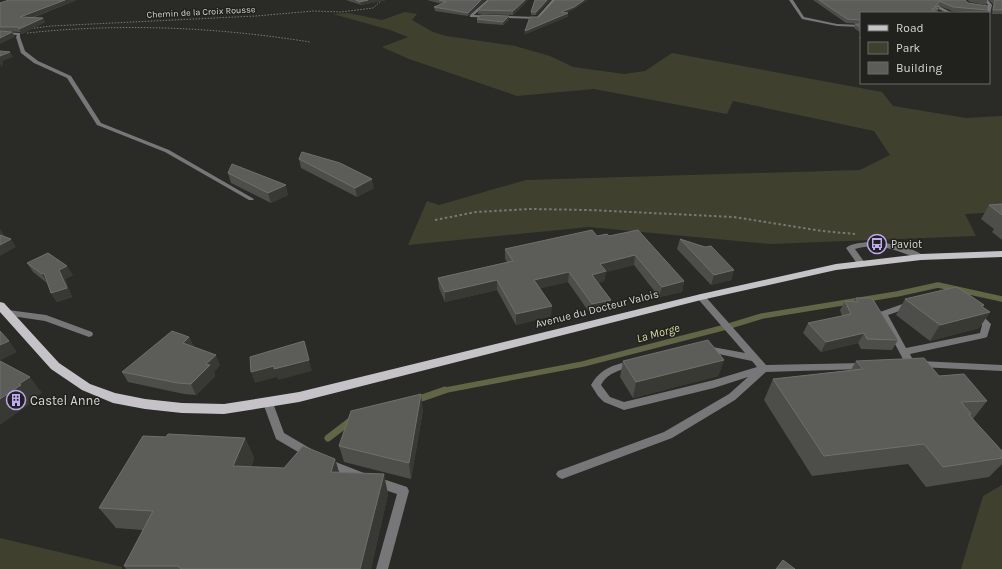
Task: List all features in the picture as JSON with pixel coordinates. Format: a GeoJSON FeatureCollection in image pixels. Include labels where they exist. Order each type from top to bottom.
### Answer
{"type":"FeatureCollection","features":[{"type":"Feature","properties":{"kind":"main road","name":"Avenue du Docteur Valois"},"geometry":{"type":"LineString","coordinates":[[4,309],[55,366],[86,387],[112,398],[145,404],[182,408],[224,409],[299,397],[701,297],[836,267],[921,257],[1002,254]]}},
{"type":"Feature","properties":{"kind":"street"},"geometry":{"type":"LineString","coordinates":[[489,0],[471,16],[538,18],[554,0]]}},
{"type":"Feature","properties":{"kind":"street"},"geometry":{"type":"LineString","coordinates":[[791,0],[803,18],[837,25],[860,26]]}},
{"type":"Feature","properties":{"kind":"street"},"geometry":{"type":"LineString","coordinates":[[986,0],[990,5],[988,12]]}},
{"type":"Feature","properties":{"kind":"street"},"geometry":{"type":"LineString","coordinates":[[984,7],[990,7]]}},
{"type":"Feature","properties":{"kind":"street"},"geometry":{"type":"LineString","coordinates":[[938,8],[948,12]]}},
{"type":"Feature","properties":{"kind":"street"},"geometry":{"type":"LineString","coordinates":[[0,33],[18,33],[23,52],[36,62],[69,77],[99,124],[167,151],[251,199]]}},
{"type":"Feature","properties":{"kind":"street"},"geometry":{"type":"LineString","coordinates":[[861,263],[855,257],[850,248],[861,244],[877,244],[908,251],[921,257]]}},
{"type":"Feature","properties":{"kind":"street"},"geometry":{"type":"LineString","coordinates":[[701,297],[764,369]]}},
{"type":"Feature","properties":{"kind":"street"},"geometry":{"type":"LineString","coordinates":[[910,364],[905,352],[889,328],[883,314],[917,303]]}},
{"type":"Feature","properties":{"kind":"street"},"geometry":{"type":"LineString","coordinates":[[4,309],[46,318],[89,334]]}},
{"type":"Feature","properties":{"kind":"street"},"geometry":{"type":"LineString","coordinates":[[905,352],[984,335],[988,324],[972,311]]}},
{"type":"Feature","properties":{"kind":"street"},"geometry":{"type":"LineString","coordinates":[[694,350],[701,348],[754,358]]}},
{"type":"Feature","properties":{"kind":"street"},"geometry":{"type":"LineString","coordinates":[[641,362],[611,369],[600,378],[596,385],[601,395],[612,403],[624,406],[714,384],[764,369],[871,366]]}},
{"type":"Feature","properties":{"kind":"street"},"geometry":{"type":"LineString","coordinates":[[894,365],[910,364],[1002,368]]}},
{"type":"Feature","properties":{"kind":"street"},"geometry":{"type":"LineString","coordinates":[[562,474],[668,435],[732,397],[764,369]]}},
{"type":"Feature","properties":{"kind":"street"},"geometry":{"type":"LineString","coordinates":[[268,403],[280,436],[332,466],[403,491],[382,569]]}},
{"type":"Feature","properties":{"kind":"path","name":"Chemin de la Croix Rousse"},"geometry":{"type":"LineString","coordinates":[[18,33],[37,28],[79,24],[314,11],[341,12],[374,8],[382,0]]}},
{"type":"Feature","properties":{"kind":"path"},"geometry":{"type":"LineString","coordinates":[[18,33],[82,27],[142,26],[262,34],[310,42]]}},
{"type":"Feature","properties":{"kind":"path"},"geometry":{"type":"LineString","coordinates":[[435,220],[476,212],[530,209],[589,210],[734,217],[822,231],[858,235]]}},
{"type":"Feature","properties":{"kind":"green space"},"geometry":{"type":"Polygon","coordinates":[[[405,12],[417,14],[412,20],[433,32],[446,36],[515,46],[550,56],[573,67],[624,74],[645,71],[672,53],[882,92],[893,106],[966,118],[1002,116],[1002,212],[965,214],[976,236],[770,244],[589,227],[408,245],[427,201],[439,205],[526,180],[860,170],[890,155],[874,131],[733,101],[727,114],[594,89],[517,96],[409,59],[382,47],[408,37],[390,30],[333,14],[348,13],[382,20],[405,12]]]}},
{"type":"Feature","properties":{"kind":"green space"},"geometry":{"type":"Polygon","coordinates":[[[1002,485],[1002,569],[961,569],[983,496],[1002,485]]]}},
{"type":"Feature","properties":{"kind":"green space"},"geometry":{"type":"Polygon","coordinates":[[[0,538],[122,567],[122,569],[0,569],[0,538]]]}},
{"type":"Feature","properties":{"kind":"building"},"geometry":{"type":"Polygon","coordinates":[[[9,0],[65,0],[20,17],[43,18],[19,29],[18,27],[0,27],[0,3],[9,0]]]}},
{"type":"Feature","properties":{"kind":"building"},"geometry":{"type":"Polygon","coordinates":[[[356,0],[368,0],[360,2],[356,0]]]}},
{"type":"Feature","properties":{"kind":"building"},"geometry":{"type":"Polygon","coordinates":[[[439,0],[481,0],[468,13],[434,7],[446,2],[439,0]]]}},
{"type":"Feature","properties":{"kind":"building"},"geometry":{"type":"Polygon","coordinates":[[[489,0],[525,0],[513,11],[478,10],[489,0]]]}},
{"type":"Feature","properties":{"kind":"building"},"geometry":{"type":"Polygon","coordinates":[[[535,0],[547,0],[536,12],[531,12],[535,0]]]}},
{"type":"Feature","properties":{"kind":"building"},"geometry":{"type":"Polygon","coordinates":[[[555,0],[584,0],[574,7],[561,12],[568,13],[525,31],[530,17],[539,17],[555,0]]]}},
{"type":"Feature","properties":{"kind":"building"},"geometry":{"type":"Polygon","coordinates":[[[819,0],[965,0],[968,3],[988,6],[987,10],[953,7],[939,1],[937,4],[940,7],[934,6],[938,9],[931,9],[937,12],[860,12],[860,20],[847,19],[819,0]]]}},
{"type":"Feature","properties":{"kind":"building"},"geometry":{"type":"Polygon","coordinates":[[[994,0],[1002,0],[1002,10],[993,10],[994,0]]]}},
{"type":"Feature","properties":{"kind":"building"},"geometry":{"type":"Polygon","coordinates":[[[481,15],[509,16],[503,22],[477,19],[481,15]]]}},
{"type":"Feature","properties":{"kind":"building"},"geometry":{"type":"Polygon","coordinates":[[[0,31],[12,32],[0,38],[0,31]]]}},
{"type":"Feature","properties":{"kind":"building"},"geometry":{"type":"Polygon","coordinates":[[[0,51],[10,52],[0,56],[0,51]]]}},
{"type":"Feature","properties":{"kind":"building"},"geometry":{"type":"Polygon","coordinates":[[[302,152],[340,163],[372,179],[355,188],[299,159],[302,152]]]}},
{"type":"Feature","properties":{"kind":"building"},"geometry":{"type":"Polygon","coordinates":[[[232,164],[286,185],[268,193],[228,173],[232,164]]]}},
{"type":"Feature","properties":{"kind":"building"},"geometry":{"type":"Polygon","coordinates":[[[1002,204],[1002,215],[989,205],[1002,204]]]}},
{"type":"Feature","properties":{"kind":"building"},"geometry":{"type":"Polygon","coordinates":[[[592,230],[597,236],[607,234],[609,236],[638,230],[684,281],[662,287],[635,255],[600,264],[606,271],[592,275],[611,300],[592,304],[569,272],[534,280],[552,306],[516,314],[497,280],[445,292],[438,278],[513,261],[505,249],[592,230]]]}},
{"type":"Feature","properties":{"kind":"building"},"geometry":{"type":"Polygon","coordinates":[[[0,235],[11,239],[0,245],[0,235]]]}},
{"type":"Feature","properties":{"kind":"building"},"geometry":{"type":"Polygon","coordinates":[[[680,239],[705,247],[711,246],[734,270],[714,275],[680,239]]]}},
{"type":"Feature","properties":{"kind":"building"},"geometry":{"type":"Polygon","coordinates":[[[48,253],[67,266],[59,270],[67,288],[51,293],[44,273],[42,274],[27,263],[48,253]]]}},
{"type":"Feature","properties":{"kind":"building"},"geometry":{"type":"Polygon","coordinates":[[[956,287],[984,305],[981,306],[990,312],[940,325],[905,299],[956,287]]]}},
{"type":"Feature","properties":{"kind":"building"},"geometry":{"type":"Polygon","coordinates":[[[856,298],[872,298],[898,340],[867,339],[864,333],[826,342],[808,323],[851,314],[845,301],[858,302],[856,298]]]}},
{"type":"Feature","properties":{"kind":"building"},"geometry":{"type":"Polygon","coordinates":[[[0,331],[9,341],[0,345],[0,331]]]}},
{"type":"Feature","properties":{"kind":"building"},"geometry":{"type":"Polygon","coordinates":[[[172,331],[189,337],[183,343],[216,355],[206,364],[210,365],[191,384],[178,383],[122,372],[172,331]]]}},
{"type":"Feature","properties":{"kind":"building"},"geometry":{"type":"Polygon","coordinates":[[[708,340],[724,360],[636,382],[623,361],[708,340]]]}},
{"type":"Feature","properties":{"kind":"building"},"geometry":{"type":"Polygon","coordinates":[[[304,341],[309,360],[274,369],[274,366],[251,372],[250,357],[304,341]]]}},
{"type":"Feature","properties":{"kind":"building"},"geometry":{"type":"Polygon","coordinates":[[[924,358],[939,376],[964,374],[987,401],[961,402],[971,414],[969,415],[1002,451],[1002,458],[943,467],[924,444],[824,456],[773,379],[863,369],[856,361],[924,358]]]}},
{"type":"Feature","properties":{"kind":"building"},"geometry":{"type":"Polygon","coordinates":[[[0,361],[30,377],[0,399],[0,361]]]}},
{"type":"Feature","properties":{"kind":"building"},"geometry":{"type":"Polygon","coordinates":[[[421,394],[409,463],[339,446],[351,411],[421,394]]]}},
{"type":"Feature","properties":{"kind":"building"},"geometry":{"type":"Polygon","coordinates":[[[168,434],[245,438],[233,466],[284,468],[303,446],[335,459],[331,472],[384,474],[360,569],[181,569],[178,566],[124,566],[153,511],[99,508],[143,436],[166,437],[168,434]]]}},
{"type":"Feature","properties":{"kind":"building"},"geometry":{"type":"Polygon","coordinates":[[[783,560],[795,569],[776,569],[783,560]]]}},
{"type":"Feature","properties":{"kind":"waterway","name":"La Morge"},"geometry":{"type":"LineString","coordinates":[[443,391],[583,364],[726,327],[762,316],[897,294],[938,285],[1002,299]]}},
{"type":"Feature","properties":{"kind":"waterway","name":"La Morge"},"geometry":{"type":"LineString","coordinates":[[416,400],[443,391]]}},
{"type":"Feature","properties":{"kind":"waterway","name":"La Morge"},"geometry":{"type":"LineString","coordinates":[[328,438],[353,419]]}},
{"type":"Feature","properties":{"kind":"place","name":"Paviot"},"geometry":{"type":"Point","coordinates":[877,244]}},
{"type":"Feature","properties":{"kind":"place","name":"Castel Anne"},"geometry":{"type":"Point","coordinates":[16,400]}}]}
